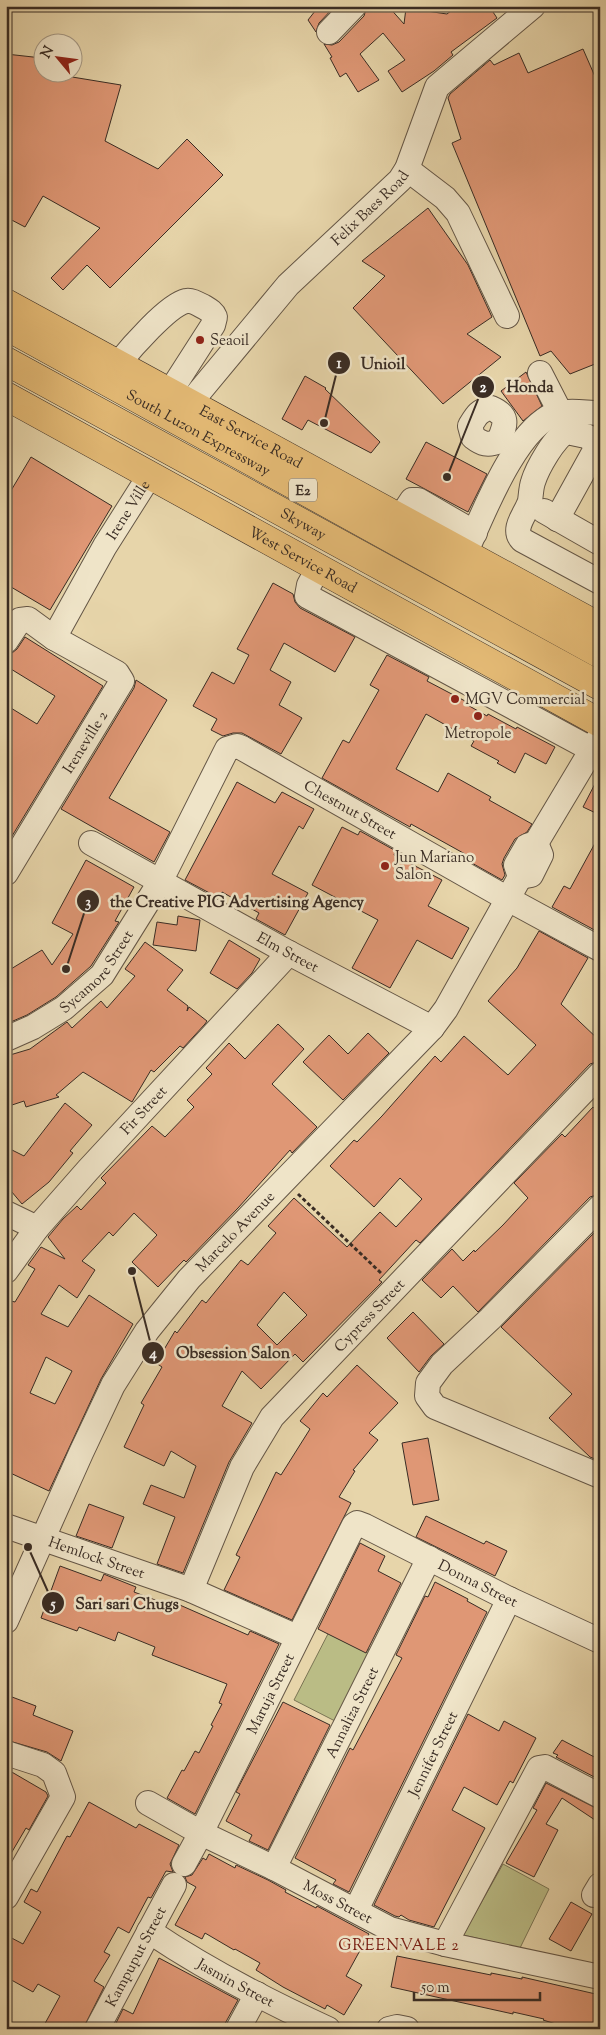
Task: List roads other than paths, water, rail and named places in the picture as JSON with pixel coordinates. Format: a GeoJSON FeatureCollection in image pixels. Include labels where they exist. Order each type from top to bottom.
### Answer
{"type":"FeatureCollection","features":[{"type":"Feature","properties":{"kind":"main road","name":"East Service Road"},"geometry":{"type":"LineString","coordinates":[[6,303],[400,518],[470,544],[600,627]]}},
{"type":"Feature","properties":{"kind":"main road","name":"South Luzon Expressway"},"geometry":{"type":"LineString","coordinates":[[6,326],[600,654]]}},
{"type":"Feature","properties":{"kind":"main road","name":"Skyway"},"geometry":{"type":"LineString","coordinates":[[6,340],[600,664]]}},
{"type":"Feature","properties":{"kind":"main road","name":"Skyway"},"geometry":{"type":"LineString","coordinates":[[6,360],[600,686]]}},
{"type":"Feature","properties":{"kind":"main road"},"geometry":{"type":"LineString","coordinates":[[6,376],[600,702]]}},
{"type":"Feature","properties":{"kind":"main road","name":"West Service Road"},"geometry":{"type":"LineString","coordinates":[[6,396],[600,723]]}},
{"type":"Feature","properties":{"kind":"street"},"geometry":{"type":"LineString","coordinates":[[329,32],[354,6]]}},
{"type":"Feature","properties":{"kind":"street","name":"Felix Baes Road"},"geometry":{"type":"LineString","coordinates":[[180,397],[288,285],[400,180],[407,169],[437,87],[533,6]]}},
{"type":"Feature","properties":{"kind":"street"},"geometry":{"type":"LineString","coordinates":[[407,169],[445,198],[458,213],[507,316]]}},
{"type":"Feature","properties":{"kind":"street"},"geometry":{"type":"LineString","coordinates":[[118,364],[134,343],[167,313],[183,302],[188,300],[193,302],[213,313],[215,317],[180,397]]}},
{"type":"Feature","properties":{"kind":"street"},"geometry":{"type":"LineString","coordinates":[[540,373],[560,412]]}},
{"type":"Feature","properties":{"kind":"street"},"geometry":{"type":"LineString","coordinates":[[470,544],[506,447],[532,431],[545,419],[560,412],[600,414]]}},
{"type":"Feature","properties":{"kind":"street"},"geometry":{"type":"LineString","coordinates":[[557,519],[599,444],[579,434],[563,433],[556,439],[534,480],[530,502],[519,524],[518,536],[522,540],[600,582]]}},
{"type":"Feature","properties":{"kind":"street","name":"Irene Ville"},"geometry":{"type":"LineString","coordinates":[[54,638],[105,546],[150,475]]}},
{"type":"Feature","properties":{"kind":"street"},"geometry":{"type":"LineString","coordinates":[[530,502],[600,543]]}},
{"type":"Feature","properties":{"kind":"street"},"geometry":{"type":"LineString","coordinates":[[319,567],[309,585],[307,596],[457,678],[597,747]]}},
{"type":"Feature","properties":{"kind":"street"},"geometry":{"type":"LineString","coordinates":[[390,640],[404,614]]}},
{"type":"Feature","properties":{"kind":"street","name":"Ireneville 2"},"geometry":{"type":"LineString","coordinates":[[6,873],[122,681],[117,673],[54,638],[28,619],[20,620],[12,632]]}},
{"type":"Feature","properties":{"kind":"street"},"geometry":{"type":"LineString","coordinates":[[457,678],[472,651]]}},
{"type":"Feature","properties":{"kind":"street","name":"Sycamore Street"},"geometry":{"type":"LineString","coordinates":[[6,1039],[33,1027],[64,1008],[102,974],[160,882],[227,749],[230,747]]}},
{"type":"Feature","properties":{"kind":"street","name":"Chestnut Street"},"geometry":{"type":"LineString","coordinates":[[230,747],[242,748],[600,949]]}},
{"type":"Feature","properties":{"kind":"street","name":"Marcelo Avenue"},"geometry":{"type":"LineString","coordinates":[[6,1621],[81,1453],[114,1385],[146,1331],[189,1279],[432,1028],[446,1009],[520,877],[516,865],[527,846],[536,843],[597,747]]}},
{"type":"Feature","properties":{"kind":"street","name":"Elm Street"},"geometry":{"type":"LineString","coordinates":[[91,843],[288,953],[432,1028]]}},
{"type":"Feature","properties":{"kind":"street","name":"Fir Street"},"geometry":{"type":"LineString","coordinates":[[6,1271],[37,1228],[94,1162],[288,953]]}},
{"type":"Feature","properties":{"kind":"street","name":"Cypress Street"},"geometry":{"type":"LineString","coordinates":[[191,1590],[242,1467],[272,1417],[600,1074]]}},
{"type":"Feature","properties":{"kind":"street"},"geometry":{"type":"LineString","coordinates":[[600,1207],[490,1319],[442,1364],[428,1383],[427,1396],[435,1407],[600,1476]]}},
{"type":"Feature","properties":{"kind":"street"},"geometry":{"type":"LineString","coordinates":[[6,1213],[37,1228]]}},
{"type":"Feature","properties":{"kind":"street","name":"Donna Street"},"geometry":{"type":"LineString","coordinates":[[357,1523],[509,1599],[600,1641]]}},
{"type":"Feature","properties":{"kind":"street","name":"Maruja Street"},"geometry":{"type":"LineString","coordinates":[[179,1874],[352,1528],[357,1523]]}},
{"type":"Feature","properties":{"kind":"street","name":"Hemlock Street"},"geometry":{"type":"LineString","coordinates":[[6,1526],[191,1590],[297,1637]]}},
{"type":"Feature","properties":{"kind":"street","name":"Annaliza Street"},"geometry":{"type":"LineString","coordinates":[[274,1868],[428,1558]]}},
{"type":"Feature","properties":{"kind":"street","name":"Jennifer Street"},"geometry":{"type":"LineString","coordinates":[[356,1910],[509,1599]]}},
{"type":"Feature","properties":{"kind":"street"},"geometry":{"type":"LineString","coordinates":[[6,1754],[42,1765],[54,1773],[63,1797],[6,1897]]}},
{"type":"Feature","properties":{"kind":"street"},"geometry":{"type":"LineString","coordinates":[[445,1944],[539,1768],[545,1767],[600,1796]]}},
{"type":"Feature","properties":{"kind":"street","name":"Moss Street"},"geometry":{"type":"LineString","coordinates":[[148,1803],[201,1833],[274,1868],[390,1929],[445,1944],[600,1977]]}},
{"type":"Feature","properties":{"kind":"street","name":"Kampuput Street"},"geometry":{"type":"LineString","coordinates":[[97,2029],[179,1874]]}},
{"type":"Feature","properties":{"kind":"street","name":"Jasmin Street"},"geometry":{"type":"LineString","coordinates":[[149,1931],[173,1947],[257,1994],[328,2028]]}},
{"type":"Feature","properties":{"kind":"street"},"geometry":{"type":"LineString","coordinates":[[238,2029],[257,1994]]}},
{"type":"Feature","properties":{"kind":"street"},"geometry":{"type":"LineString","coordinates":[[389,2029],[397,2027],[407,2029]]}},
{"type":"Feature","properties":{"kind":"place","name":"Seaoil"},"geometry":{"type":"Point","coordinates":[200,340]}},
{"type":"Feature","properties":{"kind":"place","name":"Unioil"},"geometry":{"type":"Point","coordinates":[324,423]}},
{"type":"Feature","properties":{"kind":"place","name":"Honda"},"geometry":{"type":"Point","coordinates":[447,477]}},
{"type":"Feature","properties":{"kind":"place","name":"MGV Commercial"},"geometry":{"type":"Point","coordinates":[455,699]}},
{"type":"Feature","properties":{"kind":"place","name":"Metropole"},"geometry":{"type":"Point","coordinates":[478,716]}},
{"type":"Feature","properties":{"kind":"place","name":"Jun Mariano Salon"},"geometry":{"type":"Point","coordinates":[385,866]}},
{"type":"Feature","properties":{"kind":"place","name":"the Creative PIG Advertising Agency"},"geometry":{"type":"Point","coordinates":[66,969]}},
{"type":"Feature","properties":{"kind":"place","name":"Obsession Salon"},"geometry":{"type":"Point","coordinates":[132,1271]}},
{"type":"Feature","properties":{"kind":"place","name":"Sari sari Chugs"},"geometry":{"type":"Point","coordinates":[28,1547]}},
{"type":"Feature","properties":{"kind":"district","name":"GREENVALE 2"},"geometry":{"type":"Point","coordinates":[399,1944]}}]}
